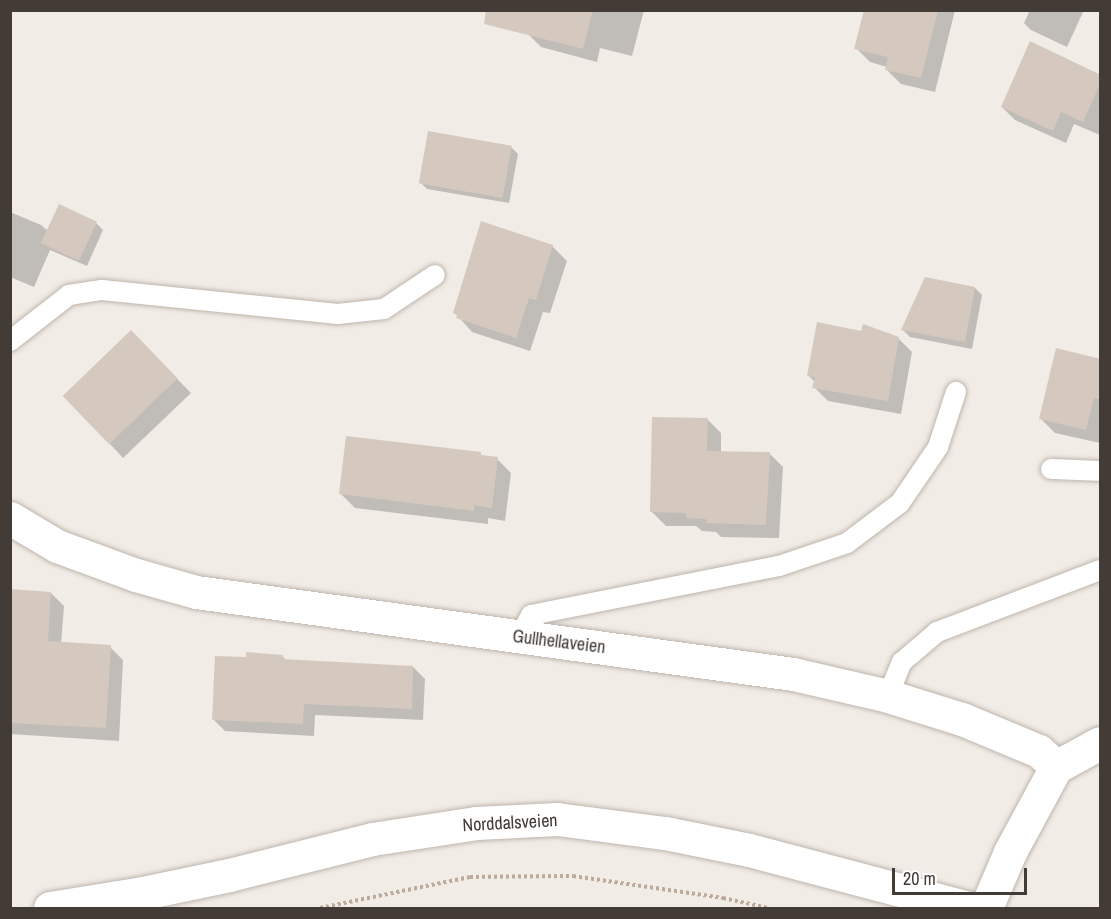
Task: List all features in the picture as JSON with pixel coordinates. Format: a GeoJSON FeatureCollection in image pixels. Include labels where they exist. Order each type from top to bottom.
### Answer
{"type":"FeatureCollection","features":[{"type":"Feature","properties":{"kind":"street","name":"Gullhellaveien"},"geometry":{"type":"LineString","coordinates":[[10,518],[57,546],[136,575],[196,592],[793,674],[888,696],[962,719],[1039,751],[1056,767]]}},
{"type":"Feature","properties":{"kind":"street"},"geometry":{"type":"LineString","coordinates":[[986,909],[1010,852],[1056,767],[1101,743]]}},
{"type":"Feature","properties":{"kind":"street","name":"Norddalsveien"},"geometry":{"type":"LineString","coordinates":[[50,909],[208,879],[372,839],[476,823],[557,819],[665,833],[749,850],[968,909]]}},
{"type":"Feature","properties":{"kind":"lane"},"geometry":{"type":"LineString","coordinates":[[10,341],[69,295],[102,290],[338,314],[384,309],[435,275]]}},
{"type":"Feature","properties":{"kind":"lane"},"geometry":{"type":"LineString","coordinates":[[519,638],[531,615],[779,566],[847,543],[900,503],[938,447],[956,392]]}},
{"type":"Feature","properties":{"kind":"lane"},"geometry":{"type":"LineString","coordinates":[[1051,469],[1101,471]]}},
{"type":"Feature","properties":{"kind":"lane"},"geometry":{"type":"LineString","coordinates":[[888,696],[902,662],[937,632],[1101,570]]}},
{"type":"Feature","properties":{"kind":"path"},"geometry":{"type":"LineString","coordinates":[[320,909],[470,877],[573,876],[723,898],[769,909]]}},
{"type":"Feature","properties":{"kind":"building"},"geometry":{"type":"Polygon","coordinates":[[[486,10],[593,10],[583,49],[484,24],[486,10]]]}},
{"type":"Feature","properties":{"kind":"building"},"geometry":{"type":"Polygon","coordinates":[[[864,10],[938,10],[921,78],[885,70],[888,57],[854,49],[864,10]]]}},
{"type":"Feature","properties":{"kind":"building"},"geometry":{"type":"Polygon","coordinates":[[[1030,41],[1101,75],[1101,82],[1083,122],[1061,112],[1053,131],[1001,107],[1030,41]]]}},
{"type":"Feature","properties":{"kind":"building"},"geometry":{"type":"Polygon","coordinates":[[[428,131],[512,146],[503,198],[419,183],[428,131]]]}},
{"type":"Feature","properties":{"kind":"building"},"geometry":{"type":"Polygon","coordinates":[[[59,204],[97,222],[79,261],[41,243],[59,204]]]}},
{"type":"Feature","properties":{"kind":"building"},"geometry":{"type":"Polygon","coordinates":[[[481,221],[553,245],[536,300],[529,298],[516,338],[456,318],[457,315],[453,313],[481,221]]]}},
{"type":"Feature","properties":{"kind":"building"},"geometry":{"type":"Polygon","coordinates":[[[925,277],[975,287],[965,342],[901,330],[925,277]]]}},
{"type":"Feature","properties":{"kind":"building"},"geometry":{"type":"Polygon","coordinates":[[[817,322],[861,331],[863,324],[899,337],[888,401],[812,388],[815,377],[807,376],[817,322]]]}},
{"type":"Feature","properties":{"kind":"building"},"geometry":{"type":"Polygon","coordinates":[[[131,330],[178,378],[109,444],[63,396],[131,330]]]}},
{"type":"Feature","properties":{"kind":"building"},"geometry":{"type":"Polygon","coordinates":[[[1056,348],[1101,359],[1101,400],[1094,398],[1086,430],[1039,419],[1056,348]]]}},
{"type":"Feature","properties":{"kind":"building"},"geometry":{"type":"Polygon","coordinates":[[[652,417],[708,418],[707,451],[770,452],[766,525],[706,523],[706,519],[686,518],[686,513],[650,512],[652,417]]]}},
{"type":"Feature","properties":{"kind":"building"},"geometry":{"type":"Polygon","coordinates":[[[346,436],[481,452],[481,455],[498,457],[492,508],[474,505],[474,511],[339,494],[346,436]]]}},
{"type":"Feature","properties":{"kind":"building"},"geometry":{"type":"Polygon","coordinates":[[[10,589],[51,592],[48,641],[111,645],[106,728],[10,723],[10,589]]]}},
{"type":"Feature","properties":{"kind":"building"},"geometry":{"type":"Polygon","coordinates":[[[246,652],[283,655],[282,659],[413,666],[412,709],[304,704],[303,724],[212,720],[215,656],[246,657],[246,652]]]}}]}
